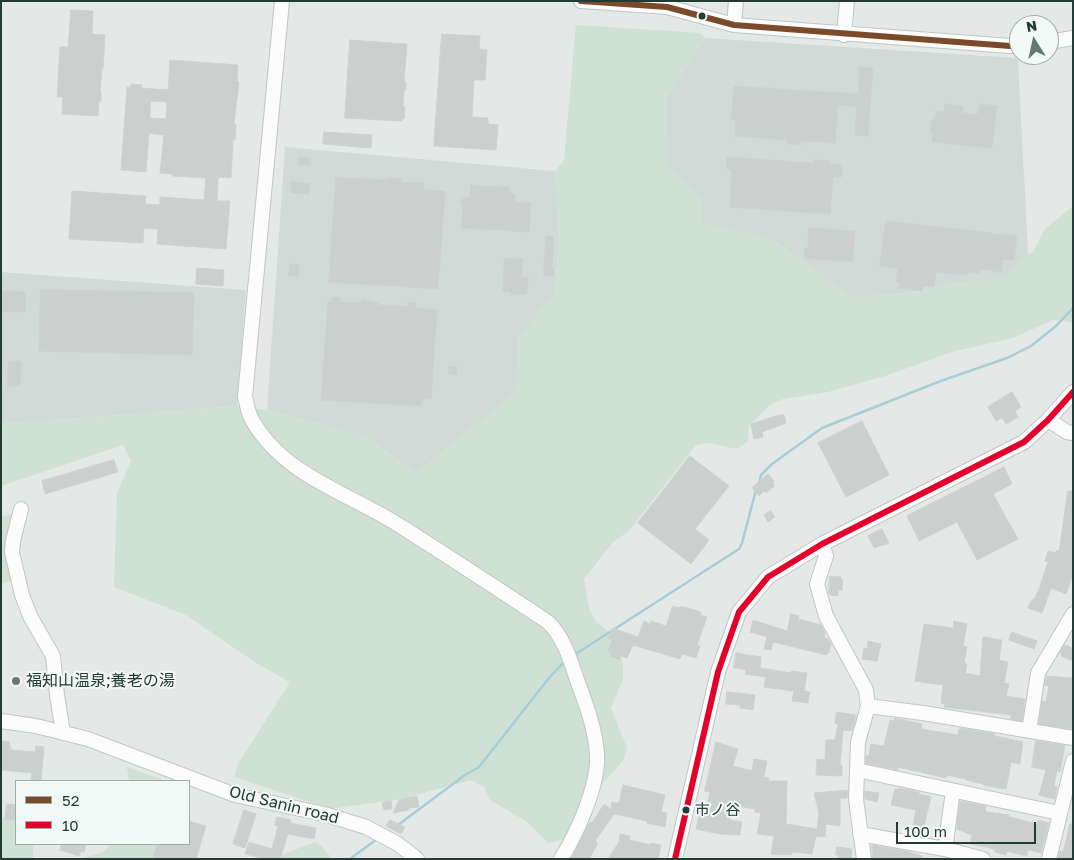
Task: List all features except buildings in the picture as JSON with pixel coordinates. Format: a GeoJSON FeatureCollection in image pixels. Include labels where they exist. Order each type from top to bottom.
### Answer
{"type":"FeatureCollection","features":[{"type":"Feature","properties":{"kind":"street"},"geometry":{"type":"LineString","coordinates":[[282,1],[245,396],[250,417],[266,440],[299,470],[326,487],[388,518],[548,622],[557,631],[567,650],[593,726],[597,756],[586,807],[573,839],[561,859]]}},
{"type":"Feature","properties":{"kind":"street"},"geometry":{"type":"LineString","coordinates":[[581,1],[667,7],[734,26],[1009,46]]}},
{"type":"Feature","properties":{"kind":"street"},"geometry":{"type":"LineString","coordinates":[[734,26],[736,1]]}},
{"type":"Feature","properties":{"kind":"street"},"geometry":{"type":"LineString","coordinates":[[844,34],[847,1]]}},
{"type":"Feature","properties":{"kind":"street"},"geometry":{"type":"LineString","coordinates":[[1059,40],[1073,38]]}},
{"type":"Feature","properties":{"kind":"street"},"geometry":{"type":"LineString","coordinates":[[675,859],[718,672],[739,612],[768,577],[822,544],[1024,442],[1048,420],[1073,392]]}},
{"type":"Feature","properties":{"kind":"street"},"geometry":{"type":"LineString","coordinates":[[1048,420],[1067,432],[1073,433]]}},
{"type":"Feature","properties":{"kind":"street"},"geometry":{"type":"LineString","coordinates":[[21,510],[12,552],[22,595],[30,616],[54,656],[57,695],[63,733]]}},
{"type":"Feature","properties":{"kind":"street"},"geometry":{"type":"LineString","coordinates":[[822,544],[826,556],[817,584],[826,616],[866,690],[868,706],[858,742],[856,799],[864,859]]}},
{"type":"Feature","properties":{"kind":"street"},"geometry":{"type":"LineString","coordinates":[[1029,731],[1038,673],[1073,614]]}},
{"type":"Feature","properties":{"kind":"street"},"geometry":{"type":"LineString","coordinates":[[868,706],[1073,738]]}},
{"type":"Feature","properties":{"kind":"street","name":"Old Sanin road"},"geometry":{"type":"LineString","coordinates":[[1,721],[36,726],[88,738],[235,795],[324,814],[366,827],[398,844],[417,859]]}},
{"type":"Feature","properties":{"kind":"street"},"geometry":{"type":"LineString","coordinates":[[1049,859],[1073,761]]}},
{"type":"Feature","properties":{"kind":"street"},"geometry":{"type":"LineString","coordinates":[[857,770],[1059,813]]}},
{"type":"Feature","properties":{"kind":"street"},"geometry":{"type":"LineString","coordinates":[[945,849],[953,791]]}},
{"type":"Feature","properties":{"kind":"street"},"geometry":{"type":"LineString","coordinates":[[860,834],[945,849],[983,859]]}},
{"type":"Feature","properties":{"kind":"shaded area"},"geometry":{"type":"Polygon","coordinates":[[[705,38],[1009,57],[1009,65],[1018,65],[1028,254],[1005,278],[947,284],[914,292],[853,298],[773,240],[702,223],[702,200],[667,166],[665,99],[705,38]]]}},
{"type":"Feature","properties":{"kind":"shaded area"},"geometry":{"type":"Polygon","coordinates":[[[285,147],[555,171],[560,239],[554,295],[520,336],[516,393],[417,473],[364,436],[267,410],[285,147]]]}},
{"type":"Feature","properties":{"kind":"shaded area"},"geometry":{"type":"Polygon","coordinates":[[[1,272],[246,290],[237,406],[28,422],[1,422],[1,272]]]}},
{"type":"Feature","properties":{"kind":"green space"},"geometry":{"type":"Polygon","coordinates":[[[576,25],[700,33],[705,38],[665,99],[667,166],[702,200],[702,223],[773,240],[853,298],[914,292],[947,284],[1005,278],[1028,254],[1033,252],[1045,229],[1073,206],[1073,324],[1067,321],[1053,320],[1013,338],[955,351],[885,376],[828,392],[783,399],[770,405],[749,426],[748,441],[737,449],[709,443],[696,445],[629,531],[613,542],[584,579],[589,608],[595,620],[616,638],[623,665],[623,679],[611,708],[627,748],[623,761],[603,783],[573,832],[562,840],[548,843],[527,822],[490,800],[484,787],[471,780],[401,799],[330,809],[234,777],[238,764],[290,682],[256,663],[186,615],[114,587],[117,493],[131,461],[123,445],[1,486],[1,422],[28,422],[237,406],[267,410],[364,436],[417,473],[516,393],[520,336],[554,295],[560,239],[555,171],[564,160],[576,25]]]}},
{"type":"Feature","properties":{"kind":"green space"},"geometry":{"type":"Polygon","coordinates":[[[14,515],[25,522],[20,550],[22,579],[1,583],[1,516],[14,515]]]}},
{"type":"Feature","properties":{"kind":"green space"},"geometry":{"type":"Polygon","coordinates":[[[127,767],[163,780],[129,780],[127,767]]]}},
{"type":"Feature","properties":{"kind":"green space"},"geometry":{"type":"Polygon","coordinates":[[[1,818],[15,819],[15,845],[33,845],[33,859],[1,859],[1,818]]]}},
{"type":"Feature","properties":{"kind":"green space"},"geometry":{"type":"Polygon","coordinates":[[[315,842],[321,845],[332,859],[277,859],[281,855],[315,842]]]}},
{"type":"Feature","properties":{"kind":"green space"},"geometry":{"type":"Polygon","coordinates":[[[110,845],[162,845],[158,859],[80,859],[103,852],[110,845]]]}},
{"type":"Feature","properties":{"kind":"waterway"},"geometry":{"type":"LineString","coordinates":[[759,483],[761,475],[772,464],[822,428],[938,382],[1007,358],[1031,346],[1056,326],[1073,308]]}},
{"type":"Feature","properties":{"kind":"waterway"},"geometry":{"type":"LineString","coordinates":[[574,655],[739,549],[756,490]]}},
{"type":"Feature","properties":{"kind":"waterway"},"geometry":{"type":"LineString","coordinates":[[398,825],[465,775],[479,767],[549,678],[565,661]]}},
{"type":"Feature","properties":{"kind":"waterway"},"geometry":{"type":"LineString","coordinates":[[350,859],[377,839]]}},
{"type":"Feature","properties":{"kind":"transit line","name":"52"},"geometry":{"type":"LineString","coordinates":[[581,1],[667,7],[734,25],[1009,46]]}},
{"type":"Feature","properties":{"kind":"transit line","name":"10"},"geometry":{"type":"LineString","coordinates":[[675,859],[718,672],[739,612],[768,577],[822,544],[1024,442],[1048,420],[1073,392]]}},
{"type":"Feature","properties":{"kind":"place","name":"福知山温泉;養老の湯"},"geometry":{"type":"Point","coordinates":[16,681]}},
{"type":"Feature","properties":{"kind":"place","name":"市ノ谷"},"geometry":{"type":"Point","coordinates":[686,810]}}]}
